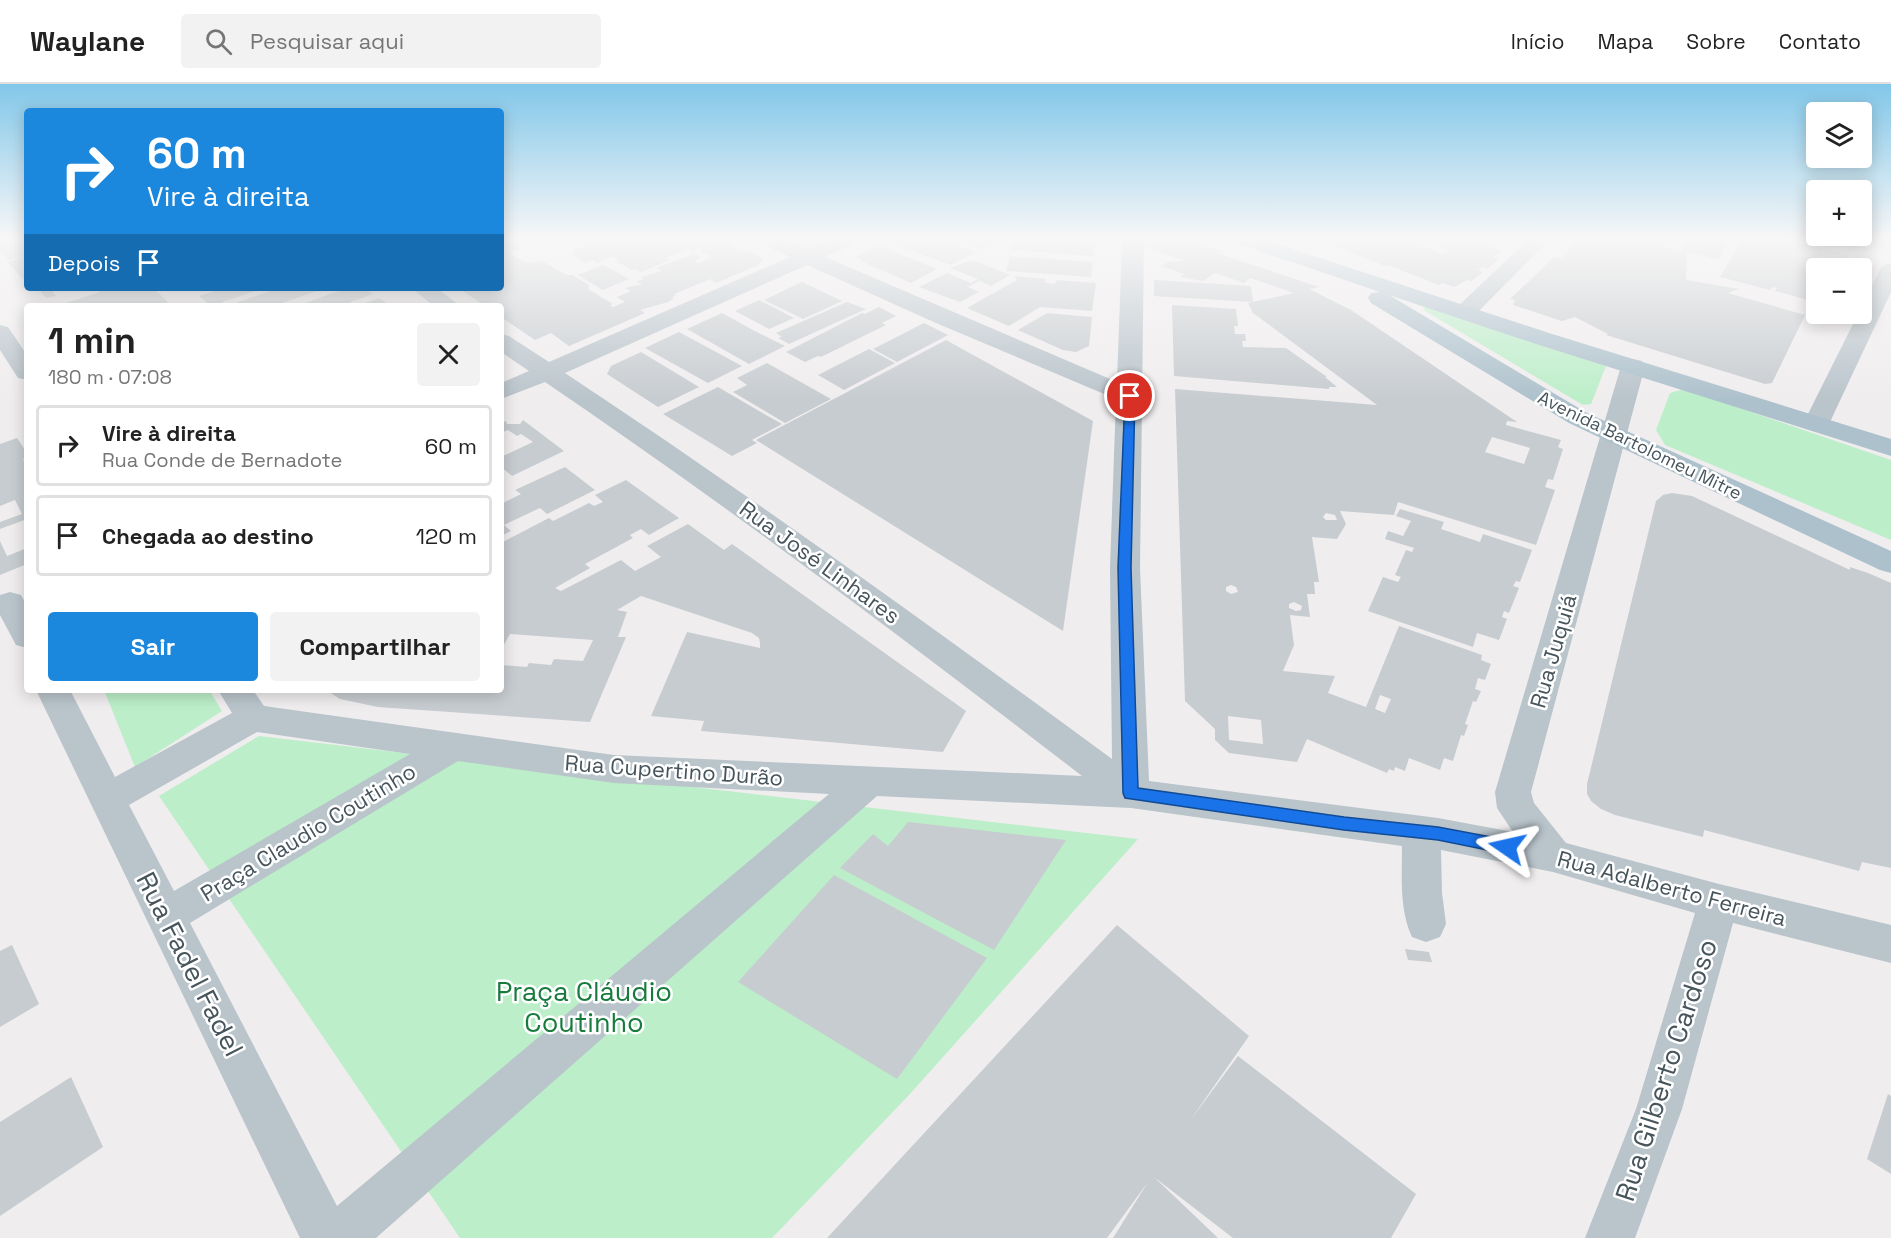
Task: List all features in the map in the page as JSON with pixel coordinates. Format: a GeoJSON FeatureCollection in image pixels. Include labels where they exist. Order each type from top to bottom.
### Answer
{"type":"FeatureCollection","features":[{"type":"Feature","properties":{"kind":"main road","name":"Avenida Bartolomeu Mitre"},"geometry":{"type":"LineString","coordinates":[[1369,293],[1395,306],[1551,404],[1613,436],[1891,563]]}},
{"type":"Feature","properties":{"kind":"main road","name":"Avenida Bartolomeu Mitre"},"geometry":{"type":"LineString","coordinates":[[1406,293],[1891,448]]}},
{"type":"Feature","properties":{"kind":"street"},"geometry":{"type":"LineString","coordinates":[[429,293],[444,303]]}},
{"type":"Feature","properties":{"kind":"street"},"geometry":{"type":"LineString","coordinates":[[504,391],[724,293]]}},
{"type":"Feature","properties":{"kind":"street"},"geometry":{"type":"LineString","coordinates":[[888,293],[1130,396]]}},
{"type":"Feature","properties":{"kind":"street"},"geometry":{"type":"LineString","coordinates":[[1131,293],[1125,568],[1131,793]]}},
{"type":"Feature","properties":{"kind":"street"},"geometry":{"type":"LineString","coordinates":[[1465,312],[1485,293]]}},
{"type":"Feature","properties":{"kind":"street"},"geometry":{"type":"LineString","coordinates":[[1816,424],[1879,293]]}},
{"type":"Feature","properties":{"kind":"street"},"geometry":{"type":"LineString","coordinates":[[0,332],[24,368]]}},
{"type":"Feature","properties":{"kind":"street","name":"Rua José Linhares"},"geometry":{"type":"LineString","coordinates":[[504,343],[671,455],[893,614],[1131,793]]}},
{"type":"Feature","properties":{"kind":"street","name":"Rua Juquiá"},"geometry":{"type":"LineString","coordinates":[[1553,856],[1516,808],[1513,792],[1633,366]]}},
{"type":"Feature","properties":{"kind":"street"},"geometry":{"type":"LineString","coordinates":[[12,602],[24,630]]}},
{"type":"Feature","properties":{"kind":"street","name":"Rua Fadel Fadel"},"geometry":{"type":"LineString","coordinates":[[54,693],[326,1238]]}},
{"type":"Feature","properties":{"kind":"street"},"geometry":{"type":"LineString","coordinates":[[106,800],[244,704]]}},
{"type":"Feature","properties":{"kind":"street","name":"Rua Cupertino Durão"},"geometry":{"type":"LineString","coordinates":[[244,704],[450,748],[614,769],[1131,793]]}},
{"type":"Feature","properties":{"kind":"street","name":"Praça Claudio Coutinho"},"geometry":{"type":"LineString","coordinates":[[167,916],[450,748]]}},
{"type":"Feature","properties":{"kind":"street"},"geometry":{"type":"LineString","coordinates":[[338,1238],[868,782]]}},
{"type":"Feature","properties":{"kind":"street","name":"Rua Adalberto Ferreira"},"geometry":{"type":"LineString","coordinates":[[1131,793],[1421,832],[1553,856],[1719,902],[1891,944]]}},
{"type":"Feature","properties":{"kind":"street"},"geometry":{"type":"LineString","coordinates":[[1421,832],[1422,893],[1426,924]]}},
{"type":"Feature","properties":{"kind":"street","name":"Rua Gilberto Cardoso"},"geometry":{"type":"LineString","coordinates":[[1611,1238],[1659,1108],[1719,902]]}},
{"type":"Feature","properties":{"kind":"green space"},"geometry":{"type":"Polygon","coordinates":[[[1427,306],[1606,366],[1591,404],[1583,405],[1425,311],[1423,308],[1427,306]]]}},
{"type":"Feature","properties":{"kind":"green space"},"geometry":{"type":"Polygon","coordinates":[[[1684,389],[1891,460],[1891,540],[1665,445],[1656,430],[1670,393],[1684,389]]]}},
{"type":"Feature","properties":{"kind":"green space"},"geometry":{"type":"Polygon","coordinates":[[[105,693],[211,693],[222,711],[135,767],[105,693]]]}},
{"type":"Feature","properties":{"kind":"green space","name":"Praça Cláudio Coutinho"},"geometry":{"type":"Polygon","coordinates":[[[259,736],[1138,839],[909,1095],[772,1238],[460,1238],[159,796],[259,736]]]}},
{"type":"Feature","properties":{"kind":"building"},"geometry":{"type":"Polygon","coordinates":[[[42,293],[54,293],[56,296],[46,298],[42,293]]]}},
{"type":"Feature","properties":{"kind":"building"},"geometry":{"type":"Polygon","coordinates":[[[97,293],[158,293],[168,302],[165,303],[66,303],[97,293]]]}},
{"type":"Feature","properties":{"kind":"building"},"geometry":{"type":"Polygon","coordinates":[[[209,293],[250,293],[220,303],[207,303],[199,296],[209,293]]]}},
{"type":"Feature","properties":{"kind":"building"},"geometry":{"type":"Polygon","coordinates":[[[265,293],[311,293],[282,303],[236,303],[265,293]]]}},
{"type":"Feature","properties":{"kind":"building"},"geometry":{"type":"Polygon","coordinates":[[[334,293],[373,294],[348,303],[305,303],[334,293]]]}},
{"type":"Feature","properties":{"kind":"building"},"geometry":{"type":"Polygon","coordinates":[[[466,293],[594,293],[613,304],[610,305],[613,307],[625,302],[617,297],[627,293],[677,293],[668,302],[640,310],[645,313],[569,346],[551,333],[535,340],[504,319],[504,303],[481,303],[466,293]]]}},
{"type":"Feature","properties":{"kind":"building"},"geometry":{"type":"Polygon","coordinates":[[[779,293],[825,293],[842,301],[803,319],[764,300],[779,293]]]}},
{"type":"Feature","properties":{"kind":"building"},"geometry":{"type":"Polygon","coordinates":[[[935,293],[977,293],[960,302],[935,293]]]}},
{"type":"Feature","properties":{"kind":"building"},"geometry":{"type":"Polygon","coordinates":[[[994,293],[1095,293],[1092,311],[1040,307],[1009,326],[967,308],[994,293]]]}},
{"type":"Feature","properties":{"kind":"building"},"geometry":{"type":"Polygon","coordinates":[[[1154,293],[1252,293],[1253,302],[1154,296],[1154,293]]]}},
{"type":"Feature","properties":{"kind":"building"},"geometry":{"type":"Polygon","coordinates":[[[1294,293],[1317,293],[1351,310],[1517,422],[1507,421],[1506,425],[1561,440],[1558,447],[1563,449],[1553,480],[1548,479],[1545,487],[1555,490],[1536,545],[1398,502],[1394,515],[1340,511],[1346,524],[1337,539],[1312,537],[1319,582],[1314,582],[1315,594],[1307,594],[1310,617],[1290,615],[1294,645],[1283,671],[1335,676],[1328,693],[1366,707],[1399,626],[1482,655],[1481,660],[1491,664],[1485,680],[1478,678],[1475,689],[1481,691],[1476,702],[1473,701],[1465,724],[1468,725],[1464,736],[1461,735],[1453,761],[1444,758],[1440,770],[1409,758],[1405,771],[1395,767],[1394,771],[1389,769],[1387,773],[1307,739],[1297,762],[1229,753],[1215,740],[1215,729],[1185,701],[1175,389],[1377,405],[1253,313],[1248,303],[1294,293]],[[1492,437],[1485,452],[1524,464],[1530,448],[1492,437]],[[1326,513],[1323,517],[1326,520],[1337,520],[1335,515],[1326,513]],[[1231,585],[1226,587],[1226,591],[1231,594],[1238,592],[1236,587],[1231,585]],[[1294,602],[1289,604],[1289,608],[1296,611],[1301,610],[1302,606],[1294,602]],[[1380,695],[1375,709],[1385,713],[1391,699],[1380,695]],[[1228,716],[1229,740],[1263,744],[1261,720],[1228,716]]]}},
{"type":"Feature","properties":{"kind":"building"},"geometry":{"type":"Polygon","coordinates":[[[1516,293],[1728,293],[1805,315],[1772,383],[1765,384],[1606,335],[1608,334],[1575,317],[1562,321],[1513,305],[1515,300],[1510,299],[1516,293]]]}},
{"type":"Feature","properties":{"kind":"building"},"geometry":{"type":"Polygon","coordinates":[[[1782,293],[1806,293],[1806,299],[1782,293]]]}},
{"type":"Feature","properties":{"kind":"building"},"geometry":{"type":"Polygon","coordinates":[[[379,298],[386,303],[365,303],[379,298]]]}},
{"type":"Feature","properties":{"kind":"building"},"geometry":{"type":"Polygon","coordinates":[[[759,300],[794,318],[769,329],[735,311],[759,300]]]}},
{"type":"Feature","properties":{"kind":"building"},"geometry":{"type":"Polygon","coordinates":[[[847,302],[866,309],[789,344],[778,338],[782,337],[776,333],[847,302]]]}},
{"type":"Feature","properties":{"kind":"building"},"geometry":{"type":"Polygon","coordinates":[[[1172,305],[1236,309],[1238,326],[1234,326],[1235,334],[1245,334],[1246,341],[1242,341],[1243,347],[1286,348],[1327,377],[1325,377],[1337,387],[1329,387],[1329,389],[1174,376],[1172,305]]]}},
{"type":"Feature","properties":{"kind":"building"},"geometry":{"type":"Polygon","coordinates":[[[879,307],[896,316],[882,323],[886,325],[821,357],[818,356],[805,362],[786,352],[862,313],[865,314],[879,307]]]}},
{"type":"Feature","properties":{"kind":"building"},"geometry":{"type":"Polygon","coordinates":[[[722,313],[785,346],[749,364],[687,329],[722,313]]]}},
{"type":"Feature","properties":{"kind":"building"},"geometry":{"type":"Polygon","coordinates":[[[1047,313],[1092,317],[1089,346],[1076,352],[1063,350],[1018,330],[1047,313]]]}},
{"type":"Feature","properties":{"kind":"building"},"geometry":{"type":"Polygon","coordinates":[[[924,323],[948,335],[897,362],[873,349],[924,323]]]}},
{"type":"Feature","properties":{"kind":"building"},"geometry":{"type":"Polygon","coordinates":[[[679,332],[742,366],[708,383],[645,348],[679,332]]]}},
{"type":"Feature","properties":{"kind":"building"},"geometry":{"type":"Polygon","coordinates":[[[946,340],[1093,421],[1063,631],[756,440],[946,340]]]}},
{"type":"Feature","properties":{"kind":"building"},"geometry":{"type":"Polygon","coordinates":[[[869,349],[895,363],[844,390],[818,375],[869,349]]]}},
{"type":"Feature","properties":{"kind":"building"},"geometry":{"type":"Polygon","coordinates":[[[641,352],[699,387],[658,407],[607,374],[611,366],[641,352]]]}},
{"type":"Feature","properties":{"kind":"building"},"geometry":{"type":"Polygon","coordinates":[[[767,363],[831,399],[785,423],[733,392],[747,385],[737,378],[767,363]]]}},
{"type":"Feature","properties":{"kind":"building"},"geometry":{"type":"Polygon","coordinates":[[[718,387],[782,424],[752,440],[757,443],[732,456],[663,414],[718,387]]]}},
{"type":"Feature","properties":{"kind":"building"},"geometry":{"type":"Polygon","coordinates":[[[523,420],[564,451],[512,476],[504,469],[504,456],[533,442],[521,434],[517,436],[508,430],[504,432],[504,422],[520,424],[523,420]]]}},
{"type":"Feature","properties":{"kind":"building"},"geometry":{"type":"Polygon","coordinates":[[[17,438],[24,448],[24,520],[0,529],[0,522],[22,514],[15,500],[0,506],[0,444],[17,438]]]}},
{"type":"Feature","properties":{"kind":"building"},"geometry":{"type":"Polygon","coordinates":[[[565,467],[595,490],[547,514],[540,508],[504,525],[504,502],[521,494],[515,490],[565,467]]]}},
{"type":"Feature","properties":{"kind":"building"},"geometry":{"type":"Polygon","coordinates":[[[626,480],[679,518],[649,535],[641,529],[630,535],[633,538],[585,564],[590,568],[555,588],[561,591],[621,560],[635,571],[661,557],[647,546],[688,524],[724,550],[732,544],[966,711],[943,752],[701,731],[704,721],[651,716],[687,632],[760,648],[760,643],[759,638],[752,633],[641,596],[617,610],[627,612],[618,637],[626,637],[590,722],[378,707],[340,699],[331,693],[504,693],[504,665],[527,667],[529,663],[551,665],[554,659],[583,661],[593,640],[510,634],[504,645],[504,541],[549,518],[553,521],[589,503],[594,506],[603,502],[595,495],[626,480]]]}},
{"type":"Feature","properties":{"kind":"building"},"geometry":{"type":"Polygon","coordinates":[[[1672,493],[1692,496],[1850,570],[1850,567],[1891,583],[1891,868],[1862,862],[1859,871],[1704,830],[1703,837],[1615,815],[1601,809],[1591,801],[1587,794],[1587,784],[1656,501],[1663,495],[1672,493]]]}},
{"type":"Feature","properties":{"kind":"building"},"geometry":{"type":"Polygon","coordinates":[[[1400,509],[1444,522],[1441,529],[1480,542],[1483,534],[1532,550],[1520,582],[1516,581],[1513,586],[1519,588],[1509,613],[1504,611],[1502,617],[1507,619],[1499,640],[1477,633],[1473,647],[1368,611],[1383,577],[1398,582],[1401,577],[1395,575],[1406,550],[1412,552],[1414,548],[1385,539],[1388,531],[1403,536],[1411,521],[1396,516],[1400,509]]]}},
{"type":"Feature","properties":{"kind":"building"},"geometry":{"type":"Polygon","coordinates":[[[504,525],[511,531],[504,534],[504,525]]]}},
{"type":"Feature","properties":{"kind":"building"},"geometry":{"type":"Polygon","coordinates":[[[0,541],[7,556],[24,549],[24,565],[0,575],[0,541]]]}},
{"type":"Feature","properties":{"kind":"building"},"geometry":{"type":"Polygon","coordinates":[[[908,822],[1066,840],[994,950],[840,868],[873,834],[888,846],[908,822]]]}},
{"type":"Feature","properties":{"kind":"building"},"geometry":{"type":"Polygon","coordinates":[[[834,875],[987,958],[897,1079],[738,982],[834,875]]]}},
{"type":"Feature","properties":{"kind":"building"},"geometry":{"type":"Polygon","coordinates":[[[1117,925],[1249,1036],[1189,1122],[1238,1056],[1416,1194],[1391,1238],[1233,1238],[1154,1177],[1218,1238],[1113,1238],[1148,1182],[1107,1238],[827,1238],[1117,925]]]}},
{"type":"Feature","properties":{"kind":"building"},"geometry":{"type":"Polygon","coordinates":[[[12,945],[39,1004],[0,1027],[0,951],[12,945]]]}},
{"type":"Feature","properties":{"kind":"building"},"geometry":{"type":"Polygon","coordinates":[[[1405,949],[1429,952],[1432,962],[1408,960],[1405,949]]]}},
{"type":"Feature","properties":{"kind":"building"},"geometry":{"type":"Polygon","coordinates":[[[71,1077],[103,1147],[0,1216],[0,1122],[71,1077]]]}},
{"type":"Feature","properties":{"kind":"building"},"geometry":{"type":"Polygon","coordinates":[[[1888,1094],[1891,1096],[1891,1174],[1867,1159],[1888,1094]]]}},
{"type":"Feature","properties":{"kind":"route"},"geometry":{"type":"LineString","coordinates":[[1130,396],[1125,568],[1131,793],[1438,834],[1507,847]]}}]}
